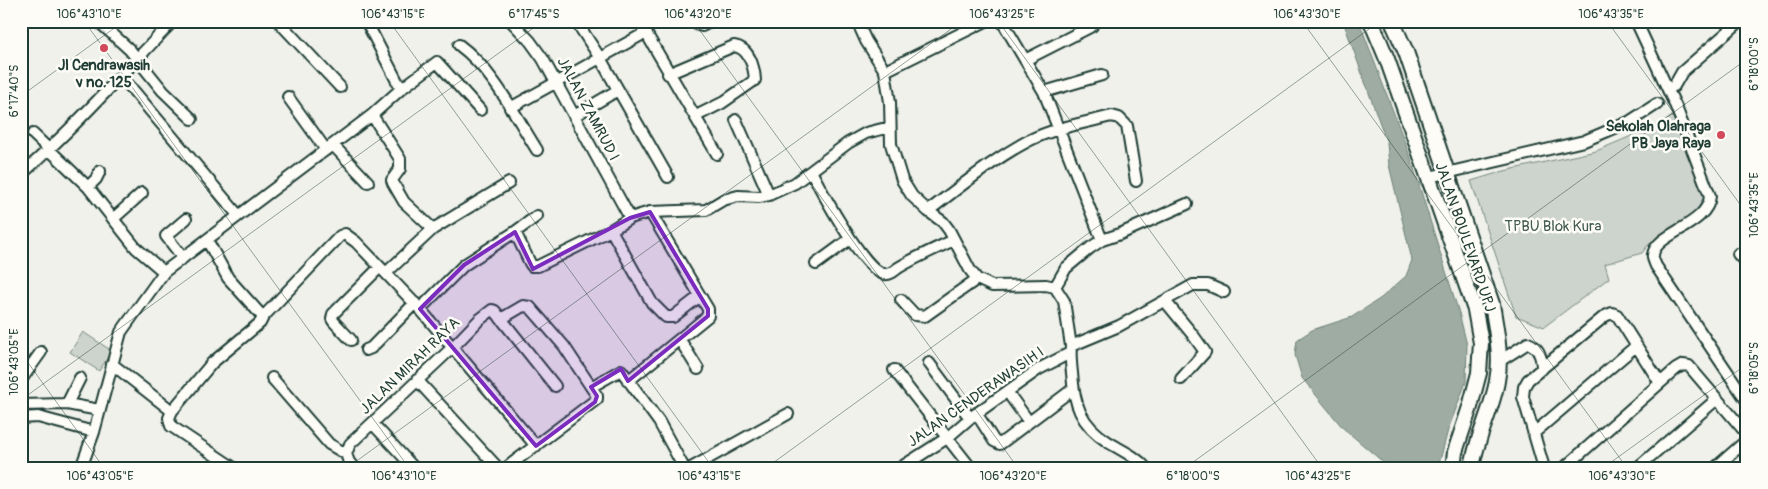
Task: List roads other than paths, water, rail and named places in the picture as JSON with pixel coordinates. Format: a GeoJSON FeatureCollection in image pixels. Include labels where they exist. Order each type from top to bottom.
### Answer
{"type":"FeatureCollection","features":[{"type":"Feature","properties":{"kind":"street"},"geometry":{"type":"LineString","coordinates":[[98,21],[130,50],[163,91],[192,119]]}},
{"type":"Feature","properties":{"kind":"street"},"geometry":{"type":"LineString","coordinates":[[25,172],[50,150],[122,77],[136,59],[173,21]]}},
{"type":"Feature","properties":{"kind":"street"},"geometry":{"type":"LineString","coordinates":[[278,21],[340,87]]}},
{"type":"Feature","properties":{"kind":"street"},"geometry":{"type":"LineString","coordinates":[[366,21],[402,89]]}},
{"type":"Feature","properties":{"kind":"street","name":"JALAN ZAMRUD I"},"geometry":{"type":"LineString","coordinates":[[511,21],[530,41],[543,59],[630,218]]}},
{"type":"Feature","properties":{"kind":"street"},"geometry":{"type":"LineString","coordinates":[[576,21],[600,58],[668,177]]}},
{"type":"Feature","properties":{"kind":"street"},"geometry":{"type":"LineString","coordinates":[[639,21],[668,74],[696,116],[717,154]]}},
{"type":"Feature","properties":{"kind":"street"},"geometry":{"type":"LineString","coordinates":[[694,21],[702,26],[712,21]]}},
{"type":"Feature","properties":{"kind":"street"},"geometry":{"type":"LineString","coordinates":[[857,21],[866,41],[885,71],[890,102],[891,144],[902,180],[912,196],[943,222],[977,279],[992,286],[1046,285],[1055,287],[1064,301],[1073,390],[1084,420],[1094,431],[1136,458],[1146,468]]}},
{"type":"Feature","properties":{"kind":"street"},"geometry":{"type":"LineString","coordinates":[[885,71],[986,21]]}},
{"type":"Feature","properties":{"kind":"street"},"geometry":{"type":"LineString","coordinates":[[1002,21],[1044,92],[1102,240]]}},
{"type":"Feature","properties":{"kind":"street","name":"JALAN BOULEVARD UPJ"},"geometry":{"type":"LineString","coordinates":[[1371,21],[1387,59],[1475,310],[1481,343],[1479,373],[1470,407],[1454,452],[1452,468]]}},
{"type":"Feature","properties":{"kind":"street","name":"JALAN BOULEVARD UPJ"},"geometry":{"type":"LineString","coordinates":[[1392,21],[1406,52],[1492,304],[1499,344],[1498,381],[1474,453],[1472,468]]}},
{"type":"Feature","properties":{"kind":"street"},"geometry":{"type":"LineString","coordinates":[[1636,21],[1676,107],[1710,196],[1707,208],[1656,248],[1652,254],[1653,260],[1747,401]]}},
{"type":"Feature","properties":{"kind":"street"},"geometry":{"type":"LineString","coordinates":[[1674,86],[1682,72],[1738,23],[1737,21]]}},
{"type":"Feature","properties":{"kind":"street"},"geometry":{"type":"LineString","coordinates":[[1025,60],[1092,26]]}},
{"type":"Feature","properties":{"kind":"street"},"geometry":{"type":"LineString","coordinates":[[510,108],[645,33]]}},
{"type":"Feature","properties":{"kind":"street"},"geometry":{"type":"LineString","coordinates":[[459,45],[471,55],[494,83],[537,150]]}},
{"type":"Feature","properties":{"kind":"street"},"geometry":{"type":"LineString","coordinates":[[668,74],[734,46],[745,50],[755,80],[722,103],[696,116]]}},
{"type":"Feature","properties":{"kind":"street"},"geometry":{"type":"LineString","coordinates":[[81,468],[94,432],[121,332],[164,272],[372,116],[436,62],[480,110]]}},
{"type":"Feature","properties":{"kind":"street"},"geometry":{"type":"LineString","coordinates":[[1044,92],[1102,75]]}},
{"type":"Feature","properties":{"kind":"street"},"geometry":{"type":"LineString","coordinates":[[122,77],[238,215]]}},
{"type":"Feature","properties":{"kind":"street"},"geometry":{"type":"LineString","coordinates":[[574,116],[618,90]]}},
{"type":"Feature","properties":{"kind":"street"},"geometry":{"type":"LineString","coordinates":[[288,97],[330,148],[368,182]]}},
{"type":"Feature","properties":{"kind":"street"},"geometry":{"type":"LineString","coordinates":[[1429,177],[1584,141],[1629,122],[1657,104]]}},
{"type":"Feature","properties":{"kind":"street"},"geometry":{"type":"LineString","coordinates":[[372,116],[400,159],[400,169],[392,180],[393,183],[404,202],[433,229]]}},
{"type":"Feature","properties":{"kind":"street"},"geometry":{"type":"LineString","coordinates":[[928,211],[1001,157],[1029,141],[1058,130],[1112,116],[1124,121],[1126,126],[1136,181]]}},
{"type":"Feature","properties":{"kind":"street"},"geometry":{"type":"LineString","coordinates":[[736,120],[770,195]]}},
{"type":"Feature","properties":{"kind":"street"},"geometry":{"type":"LineString","coordinates":[[515,232],[532,266],[538,266],[611,230],[630,218],[650,212],[706,210],[723,200],[738,196],[759,197],[770,195],[795,183],[848,143],[866,133],[890,127]]}},
{"type":"Feature","properties":{"kind":"street"},"geometry":{"type":"LineString","coordinates":[[33,134],[88,187],[136,248],[164,272]]}},
{"type":"Feature","properties":{"kind":"street"},"geometry":{"type":"LineString","coordinates":[[88,187],[96,179],[100,171]]}},
{"type":"Feature","properties":{"kind":"street"},"geometry":{"type":"LineString","coordinates":[[811,171],[850,239],[877,270],[884,274],[890,273],[911,260],[954,240]]}},
{"type":"Feature","properties":{"kind":"street"},"geometry":{"type":"LineString","coordinates":[[350,340],[332,319],[333,314],[433,229],[509,183]]}},
{"type":"Feature","properties":{"kind":"street"},"geometry":{"type":"LineString","coordinates":[[113,219],[142,193]]}},
{"type":"Feature","properties":{"kind":"street"},"geometry":{"type":"LineString","coordinates":[[1055,287],[1072,261],[1102,240],[1187,204]]}},
{"type":"Feature","properties":{"kind":"street"},"geometry":{"type":"LineString","coordinates":[[628,381],[708,316],[708,308],[650,212]]}},
{"type":"Feature","properties":{"kind":"street"},"geometry":{"type":"LineString","coordinates":[[366,350],[371,348],[464,265],[537,216]]}},
{"type":"Feature","properties":{"kind":"street"},"geometry":{"type":"LineString","coordinates":[[183,258],[166,236],[186,219]]}},
{"type":"Feature","properties":{"kind":"street"},"geometry":{"type":"LineString","coordinates":[[611,230],[652,302],[666,317],[673,317],[700,296]]}},
{"type":"Feature","properties":{"kind":"street"},"geometry":{"type":"LineString","coordinates":[[234,468],[171,426],[169,418],[172,411],[212,363],[260,323],[263,317],[343,234],[352,238],[418,306],[536,446]]}},
{"type":"Feature","properties":{"kind":"street"},"geometry":{"type":"LineString","coordinates":[[816,264],[850,239]]}},
{"type":"Feature","properties":{"kind":"street"},"geometry":{"type":"LineString","coordinates":[[207,240],[234,285],[263,317]]}},
{"type":"Feature","properties":{"kind":"street"},"geometry":{"type":"LineString","coordinates":[[1738,254],[1747,264]]}},
{"type":"Feature","properties":{"kind":"street"},"geometry":{"type":"LineString","coordinates":[[901,300],[915,315],[925,316],[977,279]]}},
{"type":"Feature","properties":{"kind":"street","name":"JALAN CENDERAWASIH I"},"geometry":{"type":"LineString","coordinates":[[906,466],[975,419],[1039,369],[1070,349],[1119,326],[1193,285],[1208,285],[1224,292]]}},
{"type":"Feature","properties":{"kind":"street"},"geometry":{"type":"LineString","coordinates":[[1165,301],[1205,352],[1181,379]]}},
{"type":"Feature","properties":{"kind":"street"},"geometry":{"type":"LineString","coordinates":[[506,468],[597,399],[597,396],[564,346],[528,306],[523,306],[501,319],[555,386]]}},
{"type":"Feature","properties":{"kind":"street","name":"JALAN MIRAH RAYA"},"geometry":{"type":"LineString","coordinates":[[348,449],[479,320],[492,310],[501,319]]}},
{"type":"Feature","properties":{"kind":"street"},"geometry":{"type":"LineString","coordinates":[[1544,468],[1523,397],[1524,387],[1528,380],[1605,316],[1612,313],[1617,314],[1660,383]]}},
{"type":"Feature","properties":{"kind":"street"},"geometry":{"type":"LineString","coordinates":[[680,340],[698,369]]}},
{"type":"Feature","properties":{"kind":"street"},"geometry":{"type":"LineString","coordinates":[[1498,362],[1528,343],[1532,344],[1540,355],[1542,369]]}},
{"type":"Feature","properties":{"kind":"street"},"geometry":{"type":"LineString","coordinates":[[1534,433],[1636,346]]}},
{"type":"Feature","properties":{"kind":"street"},"geometry":{"type":"LineString","coordinates":[[21,380],[41,352]]}},
{"type":"Feature","properties":{"kind":"street"},"geometry":{"type":"LineString","coordinates":[[929,363],[975,419],[995,442],[999,444],[1073,390]]}},
{"type":"Feature","properties":{"kind":"street"},"geometry":{"type":"LineString","coordinates":[[112,364],[172,411]]}},
{"type":"Feature","properties":{"kind":"street"},"geometry":{"type":"LineString","coordinates":[[1564,468],[1676,369],[1683,365],[1689,366],[1747,434]]}},
{"type":"Feature","properties":{"kind":"street"},"geometry":{"type":"LineString","coordinates":[[591,387],[621,370],[659,422],[684,468]]}},
{"type":"Feature","properties":{"kind":"street"},"geometry":{"type":"LineString","coordinates":[[894,370],[971,468]]}},
{"type":"Feature","properties":{"kind":"street"},"geometry":{"type":"LineString","coordinates":[[67,404],[80,378]]}},
{"type":"Feature","properties":{"kind":"street"},"geometry":{"type":"LineString","coordinates":[[272,378],[329,444],[348,449],[349,462],[354,468]]}},
{"type":"Feature","properties":{"kind":"street"},"geometry":{"type":"LineString","coordinates":[[417,380],[498,468]]}},
{"type":"Feature","properties":{"kind":"street"},"geometry":{"type":"LineString","coordinates":[[1010,397],[1029,422]]}},
{"type":"Feature","properties":{"kind":"street"},"geometry":{"type":"LineString","coordinates":[[1637,468],[1717,399]]}},
{"type":"Feature","properties":{"kind":"street"},"geometry":{"type":"LineString","coordinates":[[21,405],[67,404],[99,410]]}},
{"type":"Feature","properties":{"kind":"street"},"geometry":{"type":"LineString","coordinates":[[691,468],[788,414]]}},
{"type":"Feature","properties":{"kind":"street"},"geometry":{"type":"LineString","coordinates":[[21,418],[38,417],[94,432]]}},
{"type":"Feature","properties":{"kind":"street"},"geometry":{"type":"LineString","coordinates":[[373,424],[414,468]]}},
{"type":"Feature","properties":{"kind":"street"},"geometry":{"type":"LineString","coordinates":[[1716,468],[1747,440]]}},
{"type":"Feature","properties":{"kind":"railway"},"geometry":{"type":"LineString","coordinates":[[21,35],[29,21]]}},
{"type":"Feature","properties":{"kind":"place","name":"Jl Cendrawasih v no. 125"},"geometry":{"type":"Point","coordinates":[104,48]}},
{"type":"Feature","properties":{"kind":"place","name":"Sekolah Olahraga PB Jaya Raya"},"geometry":{"type":"Point","coordinates":[1721,135]}},
{"type":"Feature","properties":{"kind":"park label","name":"TPBU Blok Kura"},"geometry":{"type":"Point","coordinates":[1553,226]}}]}
